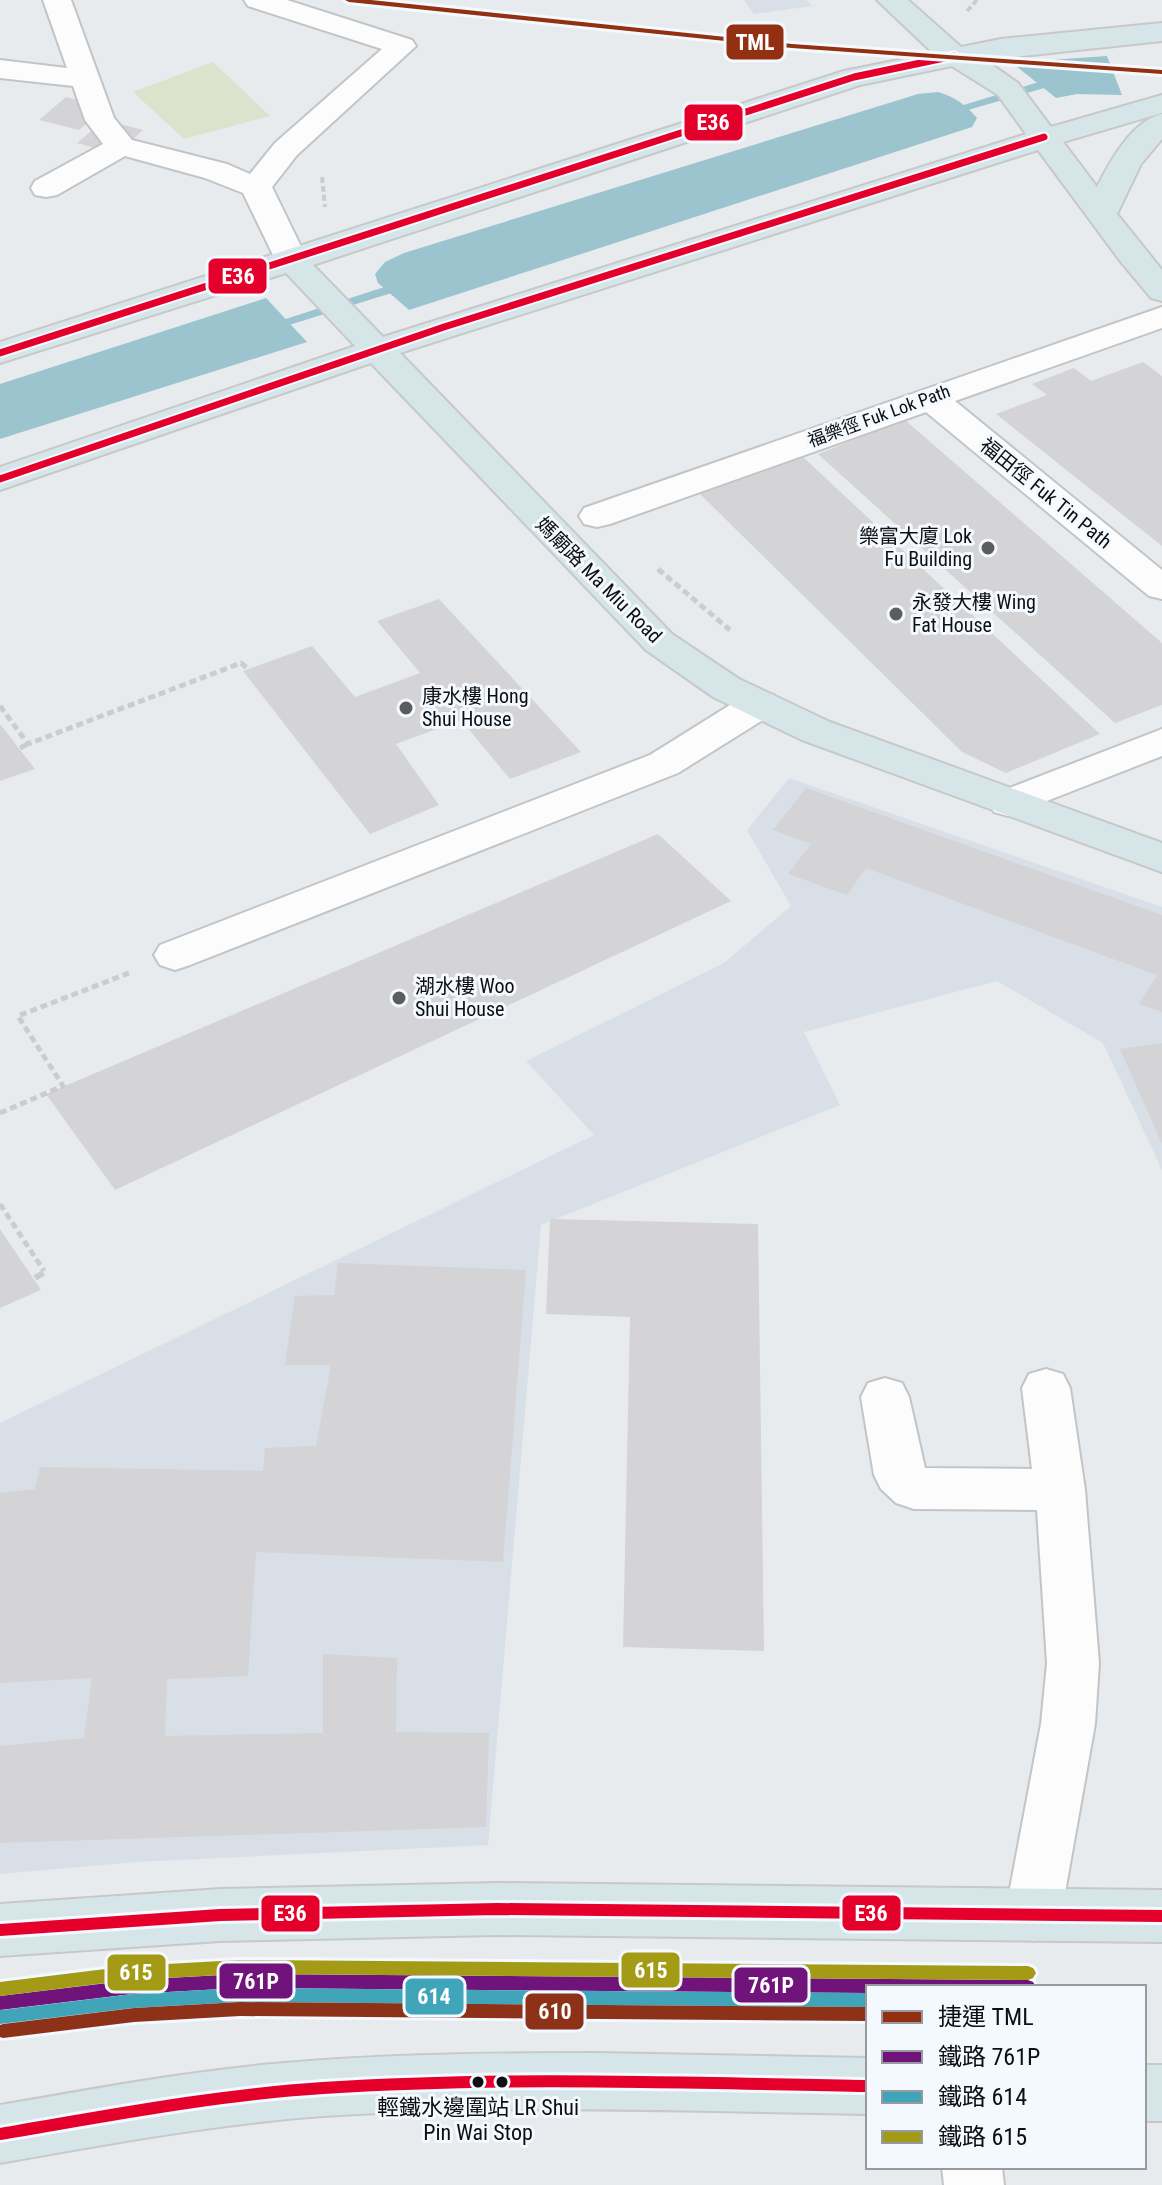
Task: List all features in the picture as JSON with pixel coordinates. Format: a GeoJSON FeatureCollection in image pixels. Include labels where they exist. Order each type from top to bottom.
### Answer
{"type":"FeatureCollection","features":[{"type":"Feature","properties":{"kind":"main road"},"geometry":{"type":"LineString","coordinates":[[875,0],[871,8],[876,18],[918,63]]}},
{"type":"Feature","properties":{"kind":"main road"},"geometry":{"type":"LineString","coordinates":[[891,0],[966,62],[1008,89],[1160,286]]}},
{"type":"Feature","properties":{"kind":"main road"},"geometry":{"type":"LineString","coordinates":[[0,353],[841,81],[918,63],[966,62],[1162,32]]}},
{"type":"Feature","properties":{"kind":"main road"},"geometry":{"type":"LineString","coordinates":[[0,479],[373,344],[1038,128],[1162,104]]}},
{"type":"Feature","properties":{"kind":"main road"},"geometry":{"type":"LineString","coordinates":[[1102,213],[1115,177],[1158,129]]}},
{"type":"Feature","properties":{"kind":"main road","name":"媽廟路 Ma Miu Road"},"geometry":{"type":"LineString","coordinates":[[292,261],[492,473],[659,642],[726,688],[816,731],[1162,858]]}},
{"type":"Feature","properties":{"kind":"main road"},"geometry":{"type":"LineString","coordinates":[[0,1930],[220,1915],[481,1909],[1162,1916]]}},
{"type":"Feature","properties":{"kind":"main road"},"geometry":{"type":"LineString","coordinates":[[0,2134],[201,2101],[337,2087],[452,2081],[866,2086]]}},
{"type":"Feature","properties":{"kind":"street"},"geometry":{"type":"LineString","coordinates":[[57,0],[100,120],[121,146],[216,171],[256,187],[292,261]]}},
{"type":"Feature","properties":{"kind":"street"},"geometry":{"type":"LineString","coordinates":[[256,187],[286,149],[402,46],[258,0]]}},
{"type":"Feature","properties":{"kind":"street"},"geometry":{"type":"LineString","coordinates":[[0,69],[85,79]]}},
{"type":"Feature","properties":{"kind":"street"},"geometry":{"type":"LineString","coordinates":[[46,188],[121,146]]}},
{"type":"Feature","properties":{"kind":"street","name":"福樂徑 Fuk Lok Path"},"geometry":{"type":"LineString","coordinates":[[597,516],[1162,317]]}},
{"type":"Feature","properties":{"kind":"street","name":"福田徑 Fuk Tin Path"},"geometry":{"type":"LineString","coordinates":[[930,398],[1162,588]]}},
{"type":"Feature","properties":{"kind":"street"},"geometry":{"type":"LineString","coordinates":[[175,955],[664,764],[760,704]]}},
{"type":"Feature","properties":{"kind":"street"},"geometry":{"type":"LineString","coordinates":[[1008,803],[1162,742]]}},
{"type":"Feature","properties":{"kind":"street"},"geometry":{"type":"LineString","coordinates":[[1033,1915],[1068,1724],[1073,1663],[1060,1490],[1046,1388]]}},
{"type":"Feature","properties":{"kind":"street"},"geometry":{"type":"LineString","coordinates":[[885,1397],[899,1475],[914,1488],[1060,1490]]}},
{"type":"Feature","properties":{"kind":"path"},"geometry":{"type":"LineString","coordinates":[[967,12],[977,0]]}},
{"type":"Feature","properties":{"kind":"path"},"geometry":{"type":"LineString","coordinates":[[322,174],[326,218]]}},
{"type":"Feature","properties":{"kind":"path"},"geometry":{"type":"LineString","coordinates":[[20,748],[241,663],[247,668]]}},
{"type":"Feature","properties":{"kind":"path"},"geometry":{"type":"LineString","coordinates":[[0,706],[28,744]]}},
{"type":"Feature","properties":{"kind":"path"},"geometry":{"type":"LineString","coordinates":[[0,1113],[63,1086],[18,1016],[175,955]]}},
{"type":"Feature","properties":{"kind":"path"},"geometry":{"type":"LineString","coordinates":[[0,1204],[45,1272],[35,1278]]}},
{"type":"Feature","properties":{"kind":"shaded area"},"geometry":{"type":"Polygon","coordinates":[[[744,0],[807,0],[812,6],[754,14],[744,0]]]}},
{"type":"Feature","properties":{"kind":"shaded area"},"geometry":{"type":"Polygon","coordinates":[[[789,778],[1162,907],[1162,1170],[1103,1043],[997,981],[804,1032],[840,1105],[541,1225],[488,1845],[136,1862],[0,1874],[0,1423],[594,1135],[526,1061],[724,963],[791,906],[747,830],[789,778]]]}},
{"type":"Feature","properties":{"kind":"green space"},"geometry":{"type":"Polygon","coordinates":[[[213,62],[270,116],[184,139],[133,92],[213,62]]]}},
{"type":"Feature","properties":{"kind":"water"},"geometry":{"type":"Polygon","coordinates":[[[1107,56],[1122,95],[1077,94],[1056,98],[1016,66],[1034,61],[1107,56]]]}},
{"type":"Feature","properties":{"kind":"water"},"geometry":{"type":"Polygon","coordinates":[[[938,92],[955,99],[973,113],[977,118],[972,127],[409,310],[378,283],[375,274],[385,262],[404,253],[918,94],[938,92]]]}},
{"type":"Feature","properties":{"kind":"water"},"geometry":{"type":"Polygon","coordinates":[[[266,298],[307,342],[0,439],[0,384],[266,298]]]}},
{"type":"Feature","properties":{"kind":"building"},"geometry":{"type":"Polygon","coordinates":[[[66,97],[105,107],[79,130],[39,120],[66,97]]]}},
{"type":"Feature","properties":{"kind":"building"},"geometry":{"type":"Polygon","coordinates":[[[104,120],[143,130],[117,154],[77,143],[104,120]]]}},
{"type":"Feature","properties":{"kind":"building"},"geometry":{"type":"Polygon","coordinates":[[[1143,362],[1162,376],[1162,546],[996,414],[1047,395],[1032,384],[1074,368],[1091,381],[1143,362]]]}},
{"type":"Feature","properties":{"kind":"building","name":"樂富大廈 Lok Fu Building"},"geometry":{"type":"Polygon","coordinates":[[[905,420],[1162,643],[1162,705],[1115,723],[818,454],[905,420]]]}},
{"type":"Feature","properties":{"kind":"building","name":"永發大樓 Wing Fat House"},"geometry":{"type":"Polygon","coordinates":[[[803,457],[1100,734],[1006,773],[962,752],[700,494],[803,457]]]}},
{"type":"Feature","properties":{"kind":"building","name":"康水樓 Hong Shui House"},"geometry":{"type":"Polygon","coordinates":[[[439,599],[581,752],[510,779],[461,720],[396,744],[439,805],[370,834],[243,671],[312,646],[355,697],[420,673],[377,621],[439,599]]]}},
{"type":"Feature","properties":{"kind":"building"},"geometry":{"type":"Polygon","coordinates":[[[0,724],[35,769],[0,781],[0,724]]]}},
{"type":"Feature","properties":{"kind":"building"},"geometry":{"type":"Polygon","coordinates":[[[806,788],[1162,915],[1162,1012],[1139,1004],[1157,975],[866,868],[847,895],[788,874],[811,844],[773,830],[806,788]]]}},
{"type":"Feature","properties":{"kind":"building","name":"湖水樓 Woo Shui House"},"geometry":{"type":"Polygon","coordinates":[[[658,834],[731,901],[115,1190],[46,1094],[658,834]]]}},
{"type":"Feature","properties":{"kind":"building"},"geometry":{"type":"Polygon","coordinates":[[[1162,1043],[1162,1144],[1120,1049],[1162,1043]]]}},
{"type":"Feature","properties":{"kind":"building"},"geometry":{"type":"Polygon","coordinates":[[[550,1219],[758,1224],[764,1651],[623,1647],[630,1317],[546,1314],[550,1219]]]}},
{"type":"Feature","properties":{"kind":"building"},"geometry":{"type":"Polygon","coordinates":[[[0,1229],[41,1290],[0,1308],[0,1229]]]}},
{"type":"Feature","properties":{"kind":"building"},"geometry":{"type":"Polygon","coordinates":[[[338,1263],[526,1270],[503,1562],[256,1552],[248,1676],[167,1679],[165,1736],[323,1733],[323,1654],[397,1658],[396,1732],[489,1733],[486,1827],[0,1843],[0,1746],[84,1738],[92,1678],[0,1683],[0,1493],[35,1489],[40,1467],[263,1471],[265,1448],[316,1446],[331,1365],[285,1365],[295,1296],[334,1295],[338,1263]]]}},
{"type":"Feature","properties":{"kind":"waterway"},"geometry":{"type":"LineString","coordinates":[[944,113],[1061,79]]}},
{"type":"Feature","properties":{"kind":"waterway"},"geometry":{"type":"LineString","coordinates":[[265,328],[409,283]]}},
{"type":"Feature","properties":{"kind":"metro line","name":"TML"},"geometry":{"type":"LineString","coordinates":[[349,0],[792,46],[1162,72]]}},
{"type":"Feature","properties":{"kind":"rail line","name":"615"},"geometry":{"type":"LineString","coordinates":[[0,1989],[130,1973],[239,1967],[1028,1973]]}},
{"type":"Feature","properties":{"kind":"rail line","name":"761P"},"geometry":{"type":"LineString","coordinates":[[0,2003],[132,1987],[239,1981],[866,1986]]}},
{"type":"Feature","properties":{"kind":"rail line","name":"614"},"geometry":{"type":"LineString","coordinates":[[2,2017],[133,2001],[239,1995],[866,2000]]}},
{"type":"Feature","properties":{"kind":"transit line","name":"E36"},"geometry":{"type":"LineString","coordinates":[[0,353],[854,77],[954,56]]}},
{"type":"Feature","properties":{"kind":"transit line","name":"E36"},"geometry":{"type":"LineString","coordinates":[[0,479],[444,327],[1044,137]]}},
{"type":"Feature","properties":{"kind":"transit line","name":"E36"},"geometry":{"type":"LineString","coordinates":[[0,1930],[220,1915],[497,1909],[1162,1916]]}},
{"type":"Feature","properties":{"kind":"transit line","name":"610"},"geometry":{"type":"LineString","coordinates":[[3,2031],[134,2015],[240,2009],[866,2014]]}},
{"type":"Feature","properties":{"kind":"transit line","name":"E36"},"geometry":{"type":"LineString","coordinates":[[0,2134],[202,2101],[283,2091],[391,2084],[528,2081],[866,2086]]}},
{"type":"Feature","properties":{"kind":"place","name":"樂富大廈 Lok Fu Building"},"geometry":{"type":"Point","coordinates":[988,548]}},
{"type":"Feature","properties":{"kind":"place","name":"永發大樓 Wing Fat House"},"geometry":{"type":"Point","coordinates":[896,614]}},
{"type":"Feature","properties":{"kind":"place","name":"康水樓 Hong Shui House"},"geometry":{"type":"Point","coordinates":[406,708]}},
{"type":"Feature","properties":{"kind":"place","name":"湖水樓 Woo Shui House"},"geometry":{"type":"Point","coordinates":[399,998]}},
{"type":"Feature","properties":{"kind":"place","name":"輕鐵水邊圍站 LR Shui Pin Wai Stop"},"geometry":{"type":"Point","coordinates":[478,2082]}}]}
